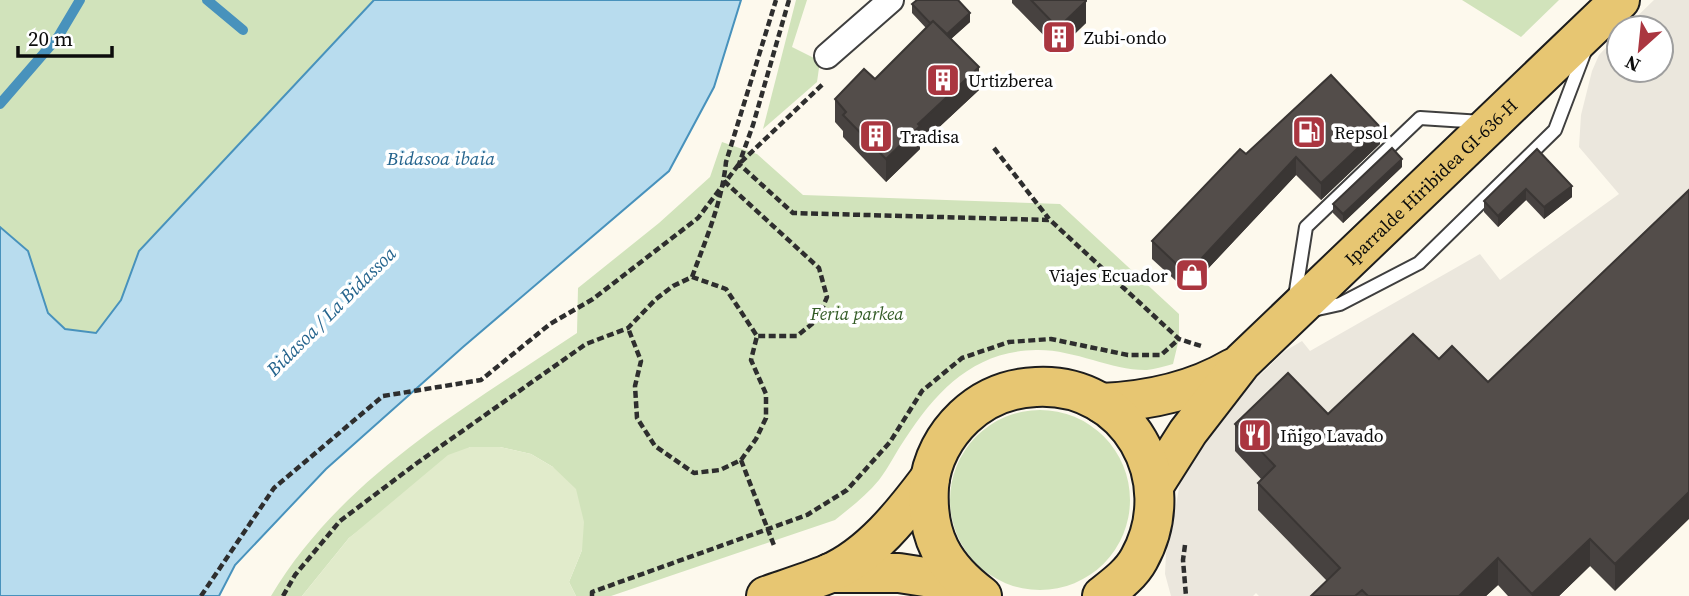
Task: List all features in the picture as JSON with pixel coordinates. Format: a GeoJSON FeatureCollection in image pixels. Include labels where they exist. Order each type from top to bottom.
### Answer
{"type":"FeatureCollection","features":[{"type":"Feature","properties":{"kind":"main road","name":"Iparralde Hiribidea GI-636-H"},"geometry":{"type":"LineString","coordinates":[[1155,484],[1188,432],[1242,362],[1608,12]]}},
{"type":"Feature","properties":{"kind":"main road","name":"Iparralde Hiribidea GI-636-H"},"geometry":{"type":"LineString","coordinates":[[1101,403],[1134,401],[1174,393],[1221,375],[1242,362]]}},
{"type":"Feature","properties":{"kind":"main road","name":"Iparralde Hiribidea GI-636-H"},"geometry":{"type":"LineString","coordinates":[[973,589],[946,561],[933,535],[928,507],[930,478],[938,452],[952,429],[972,409],[996,395],[1022,387],[1049,386],[1076,391],[1101,403],[1121,418],[1137,438],[1148,460],[1155,484],[1155,511],[1150,537],[1119,591]]}},
{"type":"Feature","properties":{"kind":"main road","name":"Iparralde Hiribidea GI-636-H"},"geometry":{"type":"LineString","coordinates":[[766,596],[830,573],[885,532],[930,478]]}},
{"type":"Feature","properties":{"kind":"main road","name":"Iparralde Hiribidea GI-636-H"},"geometry":{"type":"LineString","coordinates":[[830,573],[899,573],[973,589]]}},
{"type":"Feature","properties":{"kind":"street"},"geometry":{"type":"LineString","coordinates":[[827,57],[891,0]]}},
{"type":"Feature","properties":{"kind":"lane"},"geometry":{"type":"LineString","coordinates":[[1493,123],[1420,118],[1306,227],[1292,315],[1340,304],[1419,263],[1555,130],[1608,12]]}},
{"type":"Feature","properties":{"kind":"path"},"geometry":{"type":"LineString","coordinates":[[692,277],[713,218],[724,181],[726,162],[776,0]]}},
{"type":"Feature","properties":{"kind":"path"},"geometry":{"type":"LineString","coordinates":[[739,163],[753,125],[789,0]]}},
{"type":"Feature","properties":{"kind":"path"},"geometry":{"type":"LineString","coordinates":[[201,596],[274,488],[383,396],[481,380],[550,324],[593,299],[698,218],[739,163],[827,79],[827,57]]}},
{"type":"Feature","properties":{"kind":"path"},"geometry":{"type":"LineString","coordinates":[[994,148],[1050,220],[1179,339]]}},
{"type":"Feature","properties":{"kind":"path"},"geometry":{"type":"LineString","coordinates":[[739,163],[793,213],[1050,220]]}},
{"type":"Feature","properties":{"kind":"path"},"geometry":{"type":"LineString","coordinates":[[724,181],[819,268],[827,297],[818,319],[797,336],[757,336]]}},
{"type":"Feature","properties":{"kind":"path"},"geometry":{"type":"LineString","coordinates":[[283,596],[295,575],[340,521],[586,344],[628,328],[656,299],[673,286],[692,277],[726,289],[757,336],[751,360],[766,394],[766,418],[756,439],[741,460],[720,470],[694,473],[655,446],[637,418],[635,386],[641,362],[628,328]]}},
{"type":"Feature","properties":{"kind":"path"},"geometry":{"type":"LineString","coordinates":[[741,460],[775,548]]}},
{"type":"Feature","properties":{"kind":"path"},"geometry":{"type":"LineString","coordinates":[[592,596],[592,592],[767,530]]}},
{"type":"Feature","properties":{"kind":"path"},"geometry":{"type":"LineString","coordinates":[[1186,533],[1183,560],[1186,596]]}},
{"type":"Feature","properties":{"kind":"green space"},"geometry":{"type":"Polygon","coordinates":[[[0,0],[428,0],[78,396],[0,324],[0,0]]]}},
{"type":"Feature","properties":{"kind":"green space"},"geometry":{"type":"Polygon","coordinates":[[[796,0],[807,0],[792,47],[820,61],[817,82],[763,129],[796,0]]]}},
{"type":"Feature","properties":{"kind":"green space"},"geometry":{"type":"Polygon","coordinates":[[[1462,0],[1559,0],[1521,37],[1462,0]]]}},
{"type":"Feature","properties":{"kind":"green space","name":"Feria parkea"},"geometry":{"type":"Polygon","coordinates":[[[722,142],[757,154],[803,195],[1060,204],[1179,314],[1179,339],[1173,364],[1147,370],[1134,369],[1065,353],[1036,350],[994,357],[959,376],[944,390],[917,421],[879,480],[835,520],[611,596],[576,596],[569,582],[582,550],[553,467],[531,454],[500,447],[470,447],[349,538],[302,596],[271,596],[300,554],[369,480],[450,418],[577,333],[578,288],[659,223],[710,177],[722,142]]]}},
{"type":"Feature","properties":{"kind":"green space"},"geometry":{"type":"Polygon","coordinates":[[[1040,410],[1075,416],[1104,436],[1124,465],[1130,500],[1124,535],[1104,564],[1075,584],[1040,590],[1005,584],[976,564],[956,535],[950,500],[956,465],[976,436],[1005,416],[1040,410]]]}},
{"type":"Feature","properties":{"kind":"green space"},"geometry":{"type":"Polygon","coordinates":[[[470,447],[500,447],[531,454],[553,467],[576,489],[584,522],[582,550],[569,582],[576,596],[302,596],[349,538],[448,455],[470,447]]]}},
{"type":"Feature","properties":{"kind":"shaded area"},"geometry":{"type":"Polygon","coordinates":[[[1654,0],[1689,0],[1689,217],[1488,409],[1328,441],[1235,451],[1275,493],[1339,596],[1259,596],[1256,593],[1253,596],[1171,596],[1165,574],[1166,553],[1182,470],[1238,396],[1285,351],[1302,341],[1310,351],[1480,254],[1500,280],[1619,194],[1579,147],[1581,115],[1592,71],[1605,49],[1605,84],[1675,84],[1675,14],[1640,14],[1654,0]]]}},
{"type":"Feature","properties":{"kind":"water","name":"Bidasoa ibaia"},"geometry":{"type":"Polygon","coordinates":[[[374,0],[741,0],[714,87],[669,171],[463,347],[326,469],[235,565],[219,596],[0,596],[0,227],[28,251],[48,313],[65,329],[96,333],[121,300],[139,251],[374,0]]]}},
{"type":"Feature","properties":{"kind":"building"},"geometry":{"type":"Polygon","coordinates":[[[917,0],[958,0],[970,13],[947,34],[933,21],[930,23],[912,4],[917,0]]]}},
{"type":"Feature","properties":{"kind":"building"},"geometry":{"type":"Polygon","coordinates":[[[1031,0],[1086,0],[1086,1],[1058,28],[1031,0]]]}},
{"type":"Feature","properties":{"kind":"building"},"geometry":{"type":"Polygon","coordinates":[[[933,21],[979,67],[918,124],[920,126],[886,159],[843,115],[846,112],[835,99],[864,69],[875,79],[933,21]]]}},
{"type":"Feature","properties":{"kind":"building"},"geometry":{"type":"Polygon","coordinates":[[[1331,75],[1380,127],[1321,183],[1296,157],[1187,274],[1152,241],[1240,149],[1246,154],[1331,75]]]}},
{"type":"Feature","properties":{"kind":"building"},"geometry":{"type":"Polygon","coordinates":[[[1392,148],[1402,159],[1343,214],[1333,204],[1392,148]]]}},
{"type":"Feature","properties":{"kind":"building"},"geometry":{"type":"Polygon","coordinates":[[[1537,149],[1572,186],[1544,207],[1526,189],[1498,216],[1484,201],[1537,149]]]}},
{"type":"Feature","properties":{"kind":"building"},"geometry":{"type":"Polygon","coordinates":[[[1689,190],[1689,492],[1615,564],[1590,539],[1532,594],[1498,558],[1459,596],[1368,596],[1362,590],[1355,596],[1311,596],[1340,568],[1258,483],[1275,466],[1235,424],[1288,373],[1328,414],[1413,334],[1439,359],[1452,346],[1488,382],[1689,190]]]}},
{"type":"Feature","properties":{"kind":"waterway"},"geometry":{"type":"LineString","coordinates":[[0,104],[58,37],[80,0]]}},
{"type":"Feature","properties":{"kind":"waterway"},"geometry":{"type":"LineString","coordinates":[[207,0],[243,30]]}},
{"type":"Feature","properties":{"kind":"place","name":"Zubi-ondo"},"geometry":{"type":"Point","coordinates":[1059,37]}},
{"type":"Feature","properties":{"kind":"place","name":"Urtizberea"},"geometry":{"type":"Point","coordinates":[943,80]}},
{"type":"Feature","properties":{"kind":"place","name":"Repsol"},"geometry":{"type":"Point","coordinates":[1309,132]}},
{"type":"Feature","properties":{"kind":"place","name":"Tradisa"},"geometry":{"type":"Point","coordinates":[876,136]}},
{"type":"Feature","properties":{"kind":"place","name":"Viajes Ecuador"},"geometry":{"type":"Point","coordinates":[1192,275]}},
{"type":"Feature","properties":{"kind":"place","name":"Iñigo Lavado"},"geometry":{"type":"Point","coordinates":[1255,435]}},
{"type":"Feature","properties":{"kind":"water label","name":"Bidasoa / La Bidassoa"},"geometry":{"type":"Point","coordinates":[331,311]}}]}
